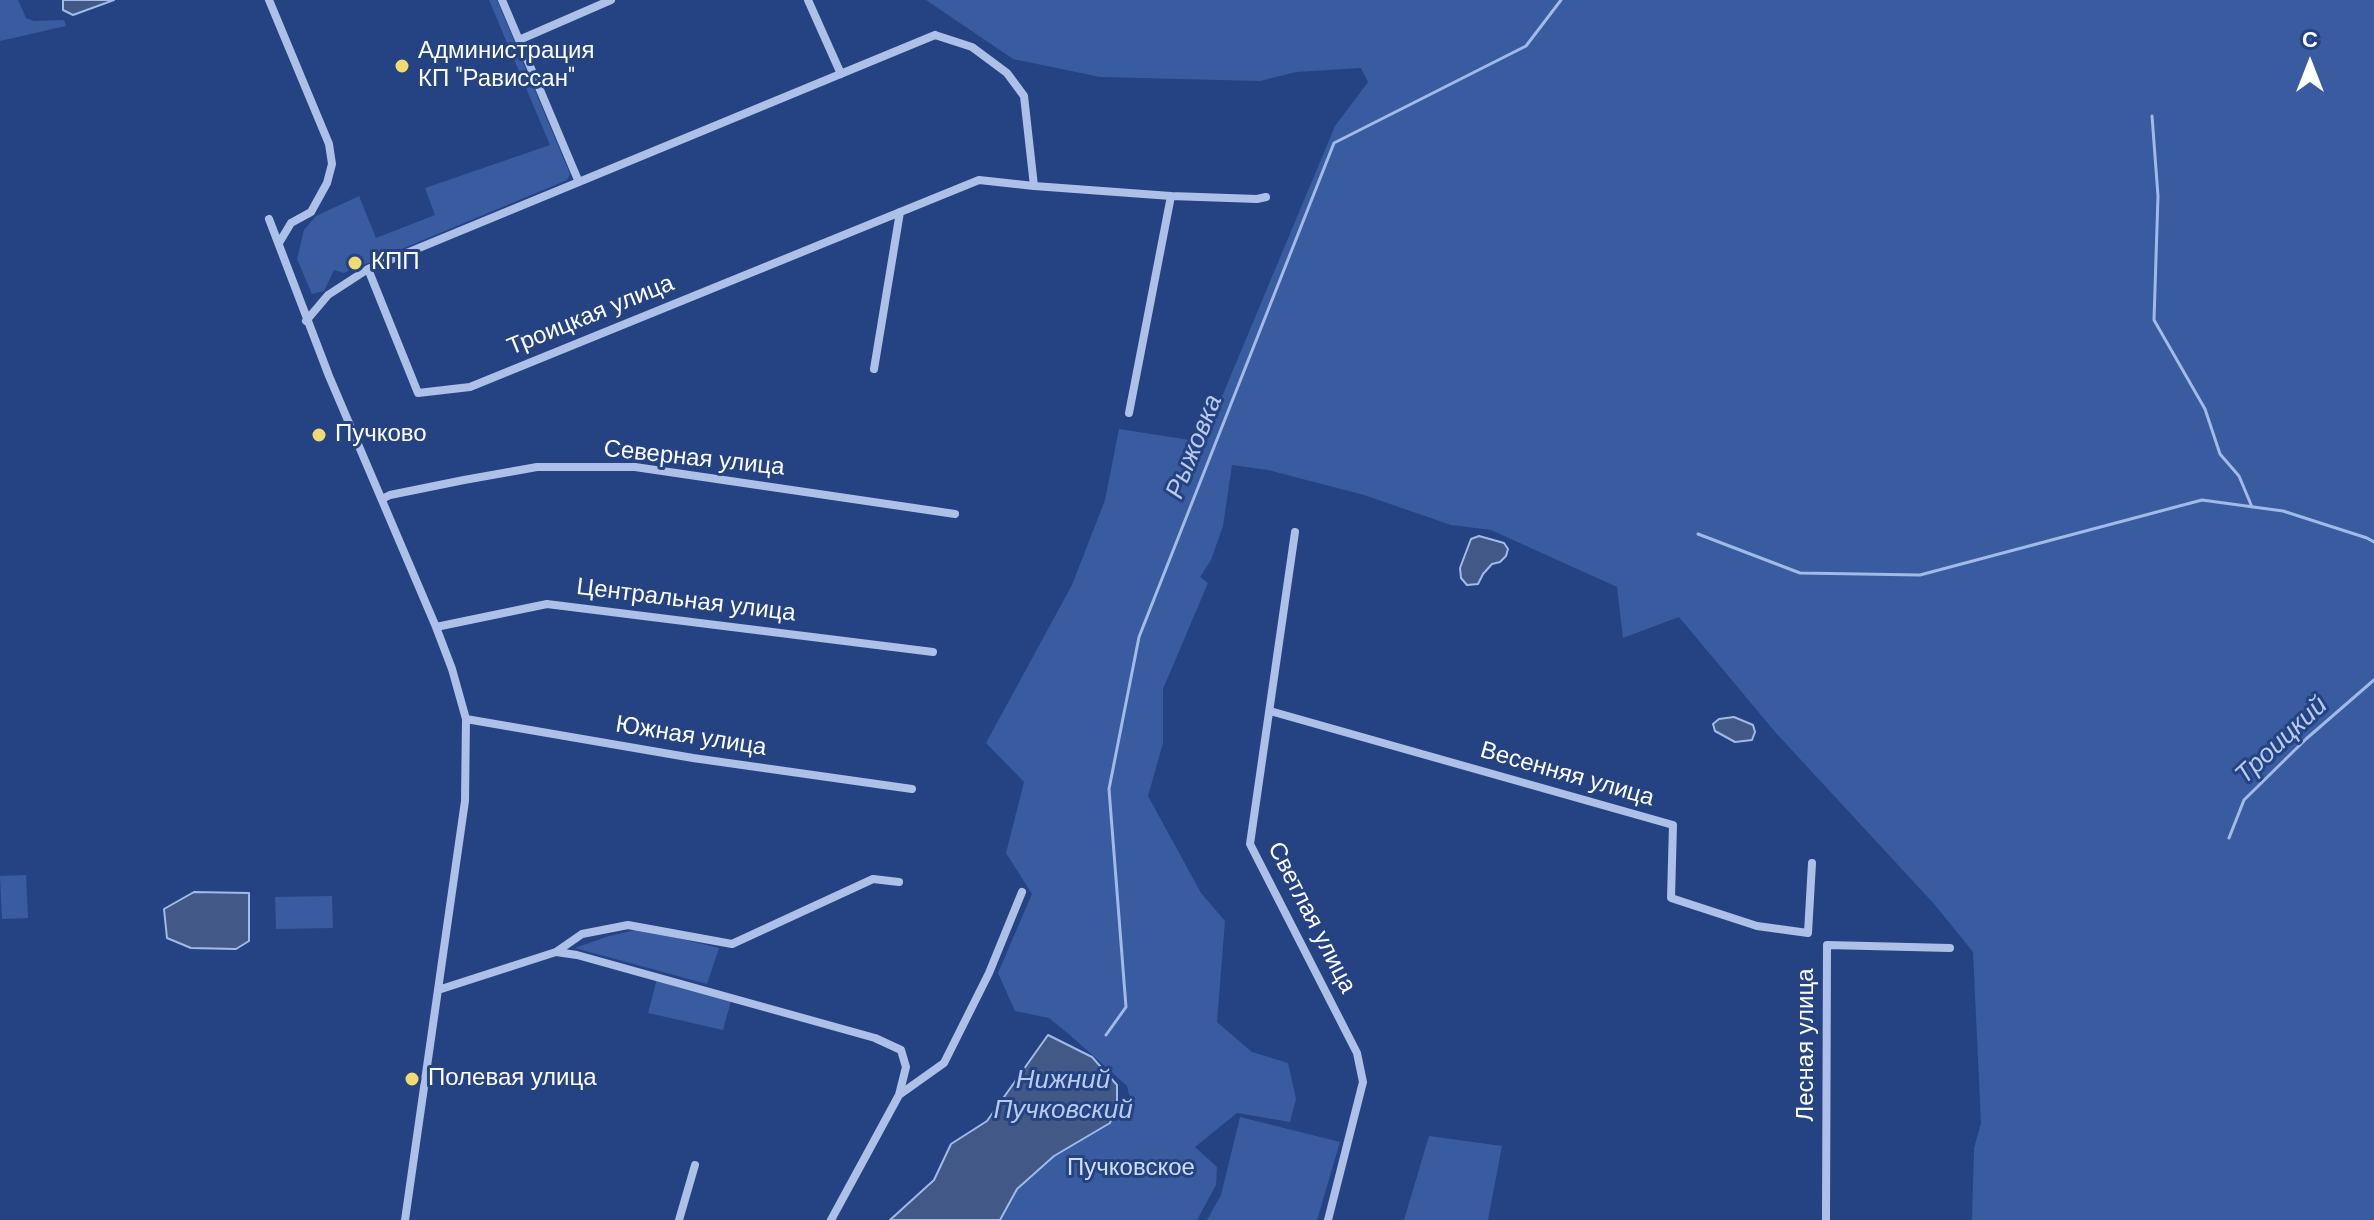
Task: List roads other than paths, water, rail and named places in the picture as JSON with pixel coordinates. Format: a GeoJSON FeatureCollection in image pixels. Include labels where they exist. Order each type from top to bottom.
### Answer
{"type":"FeatureCollection","features":[{"type":"Feature","properties":{"kind":"street"},"geometry":{"type":"LineString","coordinates":[[269,0],[329,144],[332,164],[327,183],[311,212],[291,223],[279,243]]}},
{"type":"Feature","properties":{"kind":"street"},"geometry":{"type":"LineString","coordinates":[[502,0],[578,180]]}},
{"type":"Feature","properties":{"kind":"street"},"geometry":{"type":"LineString","coordinates":[[519,40],[611,0]]}},
{"type":"Feature","properties":{"kind":"street"},"geometry":{"type":"LineString","coordinates":[[808,0],[841,74]]}},
{"type":"Feature","properties":{"kind":"street"},"geometry":{"type":"LineString","coordinates":[[306,321],[328,295],[368,269],[935,35],[972,47],[1007,73],[1024,96],[1034,186]]}},
{"type":"Feature","properties":{"kind":"street","name":"Троицкая улица"},"geometry":{"type":"LineString","coordinates":[[368,269],[418,393],[470,387],[979,180],[1171,196],[1266,197]]}},
{"type":"Feature","properties":{"kind":"street"},"geometry":{"type":"LineString","coordinates":[[1129,413],[1171,196]]}},
{"type":"Feature","properties":{"kind":"street"},"geometry":{"type":"LineString","coordinates":[[874,369],[900,212]]}},
{"type":"Feature","properties":{"kind":"street"},"geometry":{"type":"LineString","coordinates":[[269,219],[306,321],[436,627],[466,719],[465,801],[405,1220]]}},
{"type":"Feature","properties":{"kind":"street","name":"Северная улица"},"geometry":{"type":"LineString","coordinates":[[382,499],[537,467],[635,467],[955,514]]}},
{"type":"Feature","properties":{"kind":"street","name":"Светлая улица"},"geometry":{"type":"LineString","coordinates":[[1295,532],[1250,844],[1357,1053],[1363,1082],[1328,1220]]}},
{"type":"Feature","properties":{"kind":"street","name":"Центральная улица"},"geometry":{"type":"LineString","coordinates":[[436,627],[547,604],[933,652]]}},
{"type":"Feature","properties":{"kind":"street","name":"Весенняя улица"},"geometry":{"type":"LineString","coordinates":[[1270,711],[1673,825],[1671,898],[1757,926],[1808,933],[1812,863]]}},
{"type":"Feature","properties":{"kind":"street","name":"Южная улица"},"geometry":{"type":"LineString","coordinates":[[466,719],[693,758],[912,789]]}},
{"type":"Feature","properties":{"kind":"street"},"geometry":{"type":"LineString","coordinates":[[438,990],[556,952],[582,934],[628,925],[732,944],[873,879],[899,882]]}},
{"type":"Feature","properties":{"kind":"street"},"geometry":{"type":"LineString","coordinates":[[899,1095],[944,1063],[989,973],[1022,892]]}},
{"type":"Feature","properties":{"kind":"street","name":"Лесная улица"},"geometry":{"type":"LineString","coordinates":[[1826,1220],[1827,945],[1950,948]]}},
{"type":"Feature","properties":{"kind":"street"},"geometry":{"type":"LineString","coordinates":[[556,952],[614,964],[875,1038],[901,1050],[906,1067],[899,1095],[831,1220]]}},
{"type":"Feature","properties":{"kind":"street"},"geometry":{"type":"LineString","coordinates":[[679,1220],[695,1165]]}},
{"type":"Feature","properties":{"kind":"water"},"geometry":{"type":"Polygon","coordinates":[[[63,0],[114,0],[73,15],[63,10],[63,0]]]}},
{"type":"Feature","properties":{"kind":"water"},"geometry":{"type":"Polygon","coordinates":[[[1479,536],[1504,543],[1508,549],[1506,556],[1492,564],[1478,584],[1467,585],[1461,578],[1460,568],[1471,539],[1479,536]]]}},
{"type":"Feature","properties":{"kind":"water"},"geometry":{"type":"Polygon","coordinates":[[[1734,717],[1753,725],[1755,732],[1752,740],[1735,742],[1715,731],[1713,724],[1719,719],[1734,717]]]}},
{"type":"Feature","properties":{"kind":"water"},"geometry":{"type":"Polygon","coordinates":[[[194,892],[249,893],[249,941],[236,949],[191,948],[167,938],[164,909],[194,892]]]}},
{"type":"Feature","properties":{"kind":"water","name":"Нижний Пучковский"},"geometry":{"type":"Polygon","coordinates":[[[1048,1035],[1092,1057],[1117,1085],[1117,1103],[1110,1123],[1054,1156],[1017,1189],[1000,1220],[890,1220],[934,1180],[951,1144],[987,1121],[1048,1035]]]}},
{"type":"Feature","properties":{"kind":"waterway","name":"Рыжовка"},"geometry":{"type":"LineString","coordinates":[[1106,1035],[1126,1007],[1109,789],[1139,637],[1334,143],[1526,46],[1561,0]]}},
{"type":"Feature","properties":{"kind":"waterway"},"geometry":{"type":"LineString","coordinates":[[2152,116],[2158,196],[2154,320],[2205,409],[2220,454],[2239,476],[2252,507]]}},
{"type":"Feature","properties":{"kind":"waterway"},"geometry":{"type":"LineString","coordinates":[[1698,534],[1800,573],[1920,575],[2202,500],[2283,511],[2374,542]]}},
{"type":"Feature","properties":{"kind":"waterway","name":"Троицкий"},"geometry":{"type":"LineString","coordinates":[[2229,838],[2244,800],[2306,739],[2374,680]]}},
{"type":"Feature","properties":{"kind":"place","name":"Администрация КП \"Рависсан\""},"geometry":{"type":"Point","coordinates":[402,66]}},
{"type":"Feature","properties":{"kind":"place","name":"КПП"},"geometry":{"type":"Point","coordinates":[355,263]}},
{"type":"Feature","properties":{"kind":"place","name":"Пучково"},"geometry":{"type":"Point","coordinates":[319,435]}},
{"type":"Feature","properties":{"kind":"place","name":"Полевая улица"},"geometry":{"type":"Point","coordinates":[412,1079]}},
{"type":"Feature","properties":{"kind":"park label","name":"Пучковское"},"geometry":{"type":"Point","coordinates":[1131,1169]}}]}
